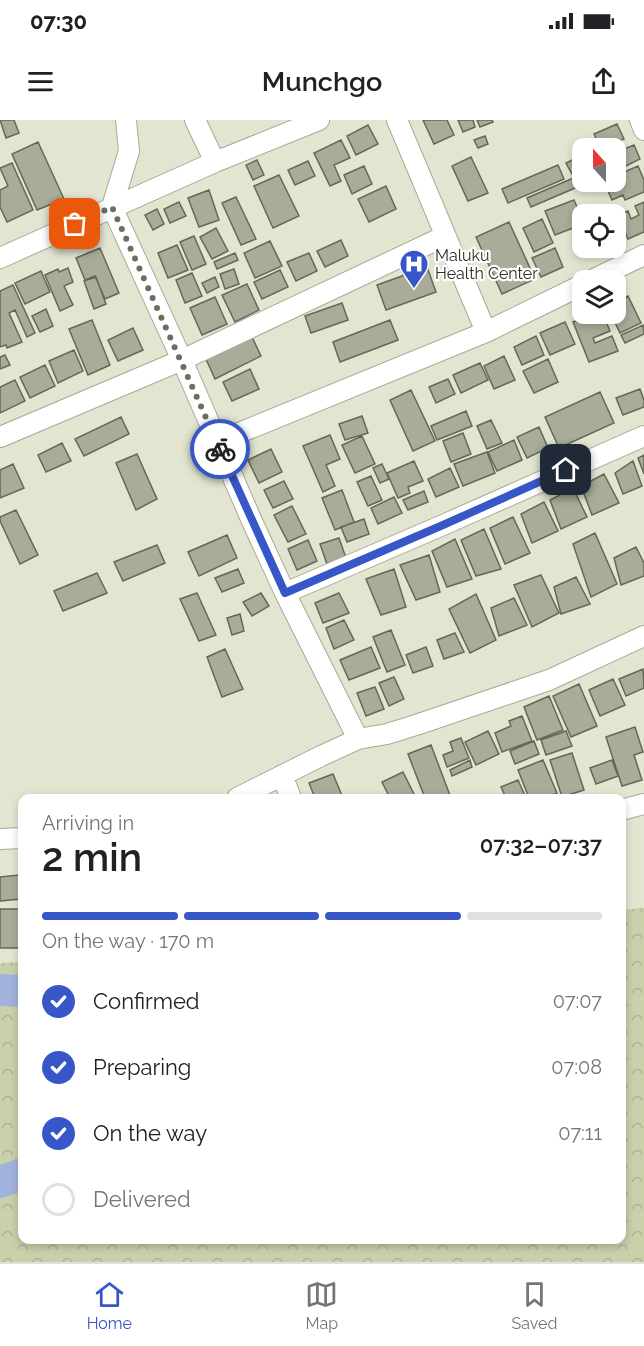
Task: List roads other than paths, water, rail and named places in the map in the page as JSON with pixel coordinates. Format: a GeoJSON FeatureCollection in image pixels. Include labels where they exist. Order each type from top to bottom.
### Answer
{"type":"FeatureCollection","features":[{"type":"Feature","properties":{"kind":"street"},"geometry":{"type":"LineString","coordinates":[[126,120],[129,151],[112,207],[285,593],[358,739]]}},
{"type":"Feature","properties":{"kind":"street"},"geometry":{"type":"LineString","coordinates":[[195,120],[215,162]]}},
{"type":"Feature","properties":{"kind":"street"},"geometry":{"type":"LineString","coordinates":[[0,258],[215,162],[319,120]]}},
{"type":"Feature","properties":{"kind":"street"},"geometry":{"type":"LineString","coordinates":[[397,120],[486,332]]}},
{"type":"Feature","properties":{"kind":"street"},"geometry":{"type":"LineString","coordinates":[[640,120],[644,130]]}},
{"type":"Feature","properties":{"kind":"street"},"geometry":{"type":"LineString","coordinates":[[0,437],[182,360],[445,236]]}},
{"type":"Feature","properties":{"kind":"street"},"geometry":{"type":"LineString","coordinates":[[613,270],[644,255]]}},
{"type":"Feature","properties":{"kind":"street"},"geometry":{"type":"LineString","coordinates":[[217,442],[486,332],[572,290]]}},
{"type":"Feature","properties":{"kind":"street"},"geometry":{"type":"LineString","coordinates":[[285,593],[644,436]]}},
{"type":"Feature","properties":{"kind":"street"},"geometry":{"type":"LineString","coordinates":[[245,794],[358,739],[387,734],[549,680],[644,636]]}},
{"type":"Feature","properties":{"kind":"street"},"geometry":{"type":"LineString","coordinates":[[282,775],[289,794]]}},
{"type":"Feature","properties":{"kind":"street"},"geometry":{"type":"LineString","coordinates":[[626,809],[644,804]]}},
{"type":"Feature","properties":{"kind":"street"},"geometry":{"type":"LineString","coordinates":[[0,839],[18,838]]}},
{"type":"Feature","properties":{"kind":"waterway"},"geometry":{"type":"LineString","coordinates":[[0,990],[18,991]]}},
{"type":"Feature","properties":{"kind":"waterway"},"geometry":{"type":"LineString","coordinates":[[0,1182],[18,1175]]}},
{"type":"Feature","properties":{"kind":"place","name":"Maluku Health Center"},"geometry":{"type":"Point","coordinates":[414,290]}}]}
